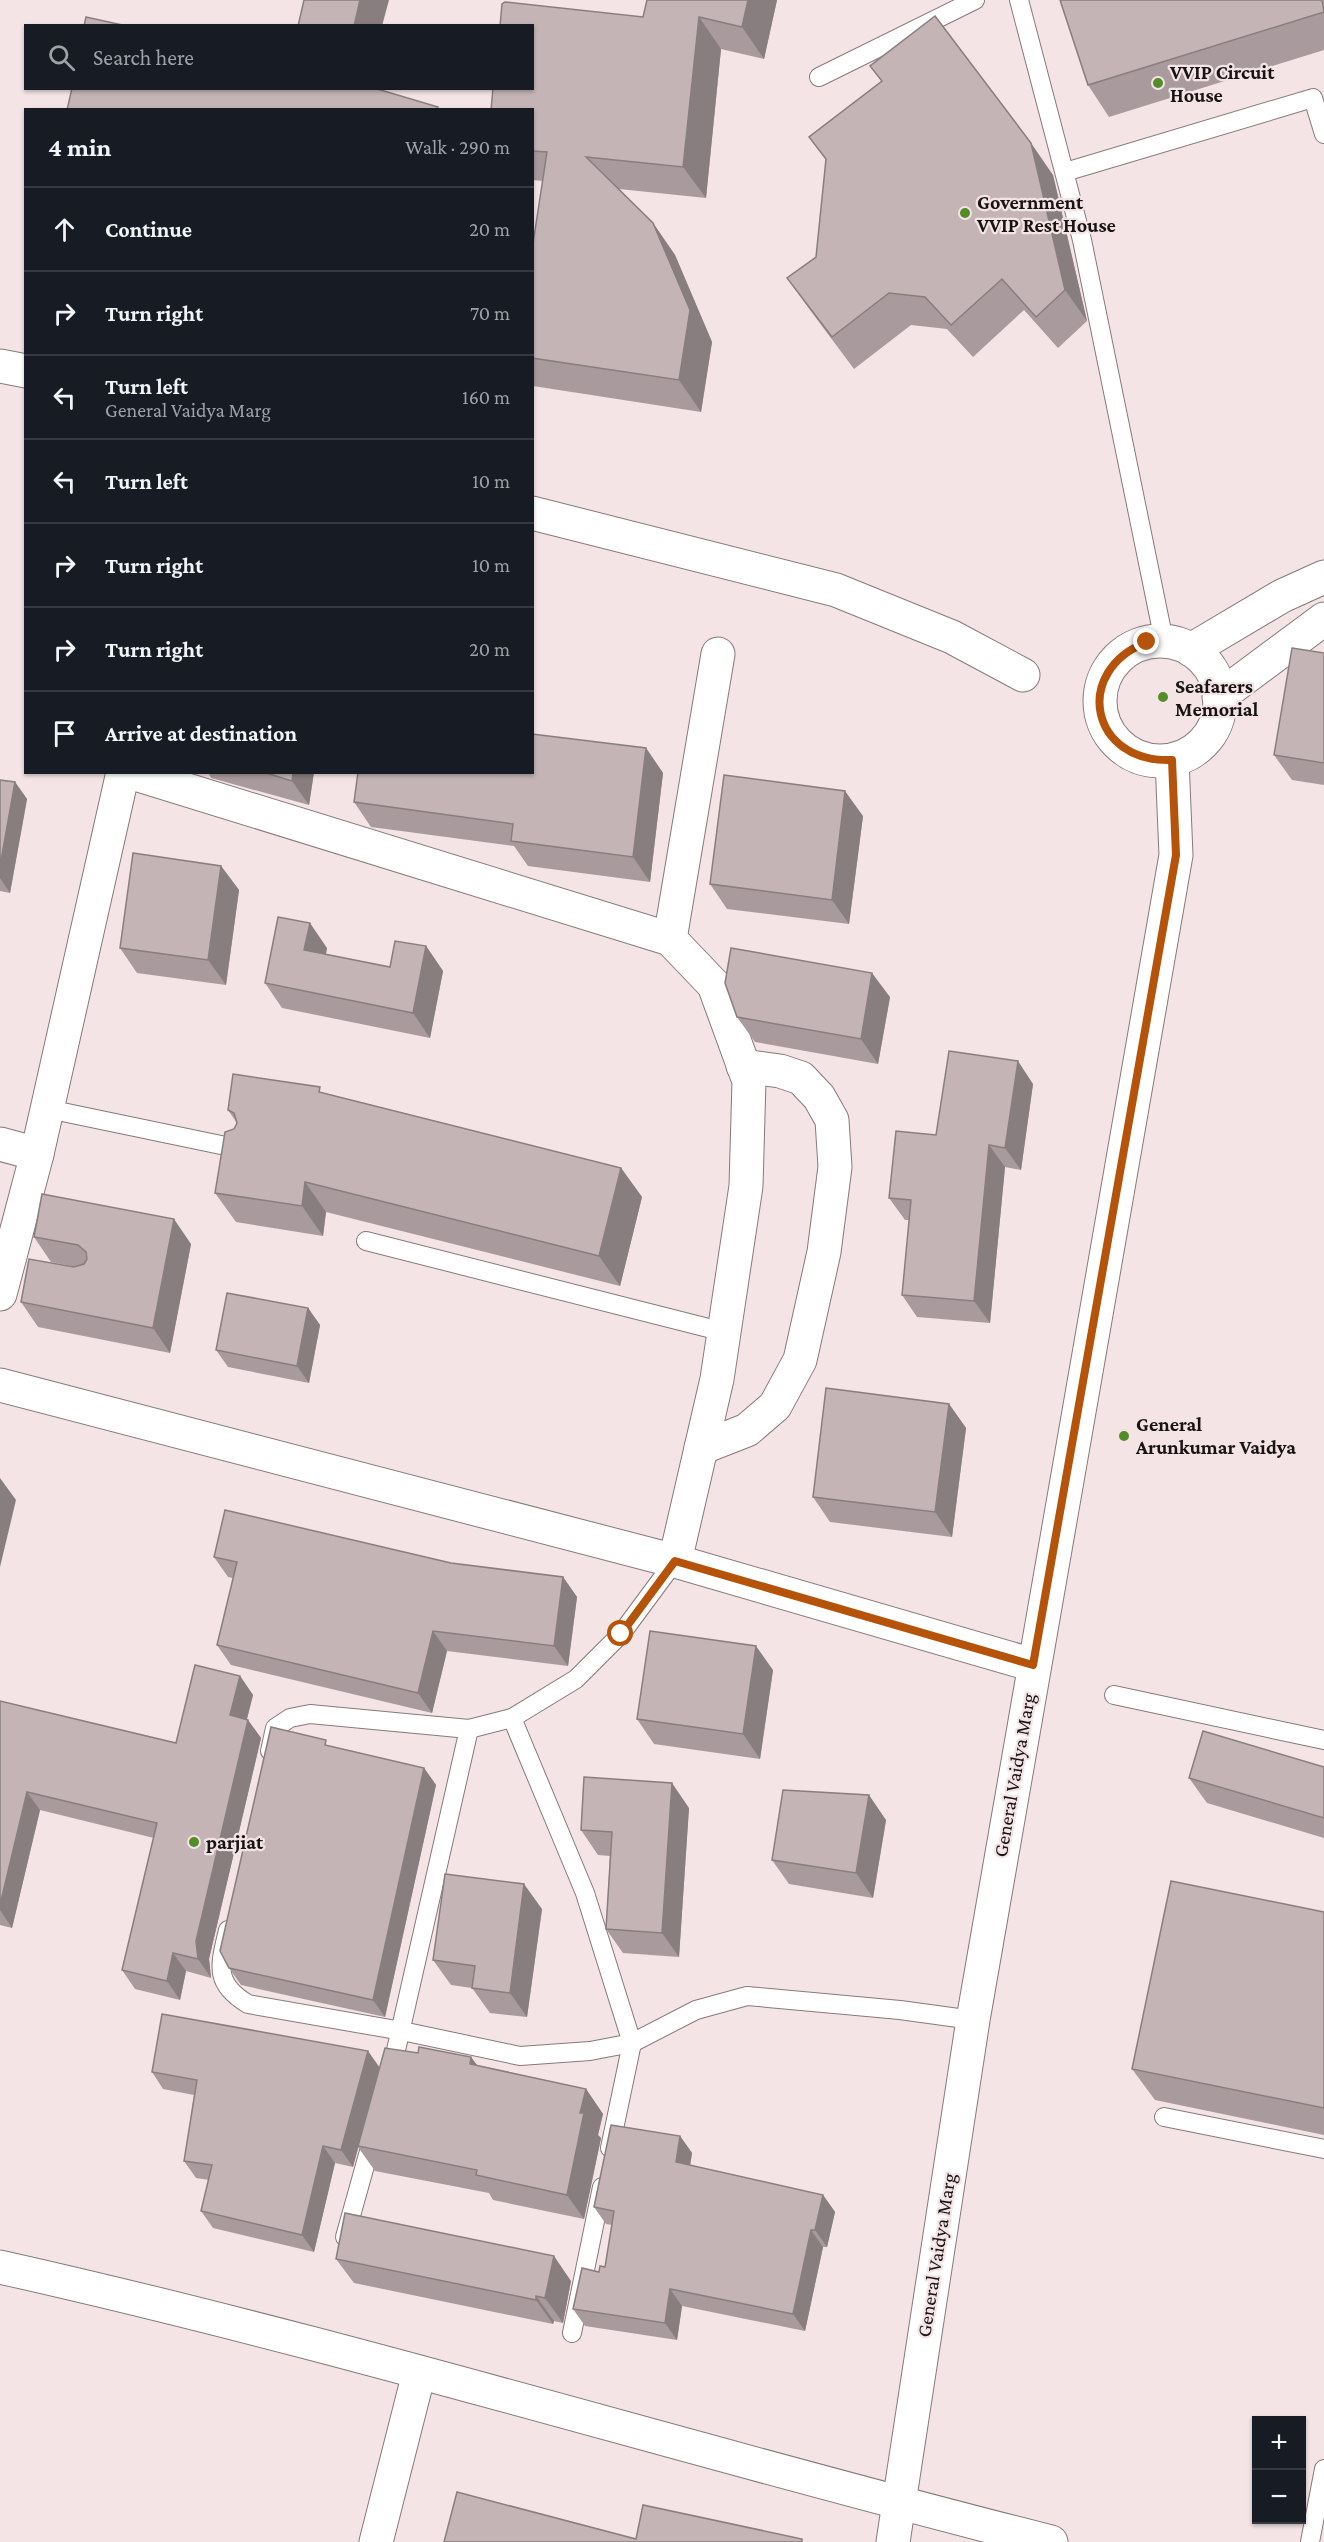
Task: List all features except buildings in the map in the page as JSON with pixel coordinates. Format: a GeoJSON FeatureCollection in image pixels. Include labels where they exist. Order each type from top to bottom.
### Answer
{"type":"FeatureCollection","features":[{"type":"Feature","properties":{"kind":"street"},"geometry":{"type":"LineString","coordinates":[[0,366],[24,371]]}},
{"type":"Feature","properties":{"kind":"street"},"geometry":{"type":"LineString","coordinates":[[534,514],[836,590],[952,637],[1023,675]]}},
{"type":"Feature","properties":{"kind":"street"},"geometry":{"type":"LineString","coordinates":[[1177,646],[1324,577]]}},
{"type":"Feature","properties":{"kind":"street"},"geometry":{"type":"LineString","coordinates":[[1219,697],[1324,620]]}},
{"type":"Feature","properties":{"kind":"street"},"geometry":{"type":"LineString","coordinates":[[1147,642],[1177,646],[1208,665],[1216,680],[1219,697],[1218,714],[1212,730],[1202,744],[1188,754],[1172,760],[1155,761],[1138,757],[1123,749],[1107,729],[1100,705],[1101,688],[1107,672],[1118,658],[1131,648],[1147,642]]}},
{"type":"Feature","properties":{"kind":"street"},"geometry":{"type":"LineString","coordinates":[[670,939],[718,654]]}},
{"type":"Feature","properties":{"kind":"street","name":"General Vaidya Marg"},"geometry":{"type":"LineString","coordinates":[[893,2542],[973,2020],[1033,1665],[1176,855],[1172,760]]}},
{"type":"Feature","properties":{"kind":"street"},"geometry":{"type":"LineString","coordinates":[[12,1276],[37,1154],[123,774]]}},
{"type":"Feature","properties":{"kind":"street"},"geometry":{"type":"LineString","coordinates":[[135,774],[670,939],[714,986],[749,1082],[746,1186],[717,1379],[675,1561]]}},
{"type":"Feature","properties":{"kind":"street"},"geometry":{"type":"LineString","coordinates":[[701,1448],[747,1430],[775,1406],[800,1360],[824,1252],[835,1167],[832,1120],[819,1097],[801,1078],[780,1071],[743,1066]]}},
{"type":"Feature","properties":{"kind":"street"},"geometry":{"type":"LineString","coordinates":[[0,1144],[37,1154]]}},
{"type":"Feature","properties":{"kind":"street"},"geometry":{"type":"LineString","coordinates":[[0,1384],[675,1561],[1033,1665]]}},
{"type":"Feature","properties":{"kind":"street"},"geometry":{"type":"LineString","coordinates":[[0,2267],[167,2304],[898,2504],[1051,2542]]}},
{"type":"Feature","properties":{"kind":"street"},"geometry":{"type":"LineString","coordinates":[[376,2542],[419,2373]]}},
{"type":"Feature","properties":{"kind":"lane"},"geometry":{"type":"LineString","coordinates":[[819,77],[975,0]]}},
{"type":"Feature","properties":{"kind":"lane"},"geometry":{"type":"LineString","coordinates":[[1020,0],[1082,240],[1177,646]]}},
{"type":"Feature","properties":{"kind":"lane"},"geometry":{"type":"LineString","coordinates":[[1065,172],[1313,98],[1324,134]]}},
{"type":"Feature","properties":{"kind":"lane"},"geometry":{"type":"LineString","coordinates":[[48,1108],[248,1151]]}},
{"type":"Feature","properties":{"kind":"lane"},"geometry":{"type":"LineString","coordinates":[[366,1241],[724,1332]]}},
{"type":"Feature","properties":{"kind":"lane"},"geometry":{"type":"LineString","coordinates":[[265,1773],[275,1728],[290,1718],[310,1713],[469,1729],[512,1718],[576,1679],[621,1634],[675,1561]]}},
{"type":"Feature","properties":{"kind":"lane"},"geometry":{"type":"LineString","coordinates":[[1114,1695],[1323,1738]]}},
{"type":"Feature","properties":{"kind":"lane"},"geometry":{"type":"LineString","coordinates":[[512,1718],[585,1893],[632,2043],[572,2333]]}},
{"type":"Feature","properties":{"kind":"lane"},"geometry":{"type":"LineString","coordinates":[[387,2087],[402,2031],[469,1729]]}},
{"type":"Feature","properties":{"kind":"lane"},"geometry":{"type":"LineString","coordinates":[[231,1918],[220,1962],[221,1977],[231,1994],[248,2004],[402,2031],[520,2056],[590,2051],[632,2043],[696,2010],[747,1996],[900,2010],[973,2020]]}},
{"type":"Feature","properties":{"kind":"lane"},"geometry":{"type":"LineString","coordinates":[[1164,2117],[1324,2149]]}},
{"type":"Feature","properties":{"kind":"lane"},"geometry":{"type":"LineString","coordinates":[[340,2257],[377,2121]]}},
{"type":"Feature","properties":{"kind":"lane"},"geometry":{"type":"LineString","coordinates":[[1310,2542],[1324,2469]]}},
{"type":"Feature","properties":{"kind":"place","name":"VVIP Circuit House"},"geometry":{"type":"Point","coordinates":[1158,83]}},
{"type":"Feature","properties":{"kind":"place","name":"Government VVIP Rest House"},"geometry":{"type":"Point","coordinates":[965,213]}},
{"type":"Feature","properties":{"kind":"place","name":"Seafarers Memorial"},"geometry":{"type":"Point","coordinates":[1163,697]}},
{"type":"Feature","properties":{"kind":"place","name":"General Arunkumar Vaidya"},"geometry":{"type":"Point","coordinates":[1124,1436]}},
{"type":"Feature","properties":{"kind":"place","name":"parjiat"},"geometry":{"type":"Point","coordinates":[194,1842]}},
{"type":"Feature","properties":{"kind":"route"},"geometry":{"type":"LineString","coordinates":[[621,1634],[675,1561],[1033,1665],[1176,855],[1172,760],[1155,761],[1138,757],[1123,749],[1111,737],[1103,722],[1100,705],[1101,688],[1107,672],[1118,658],[1131,648],[1147,642]]}}]}
